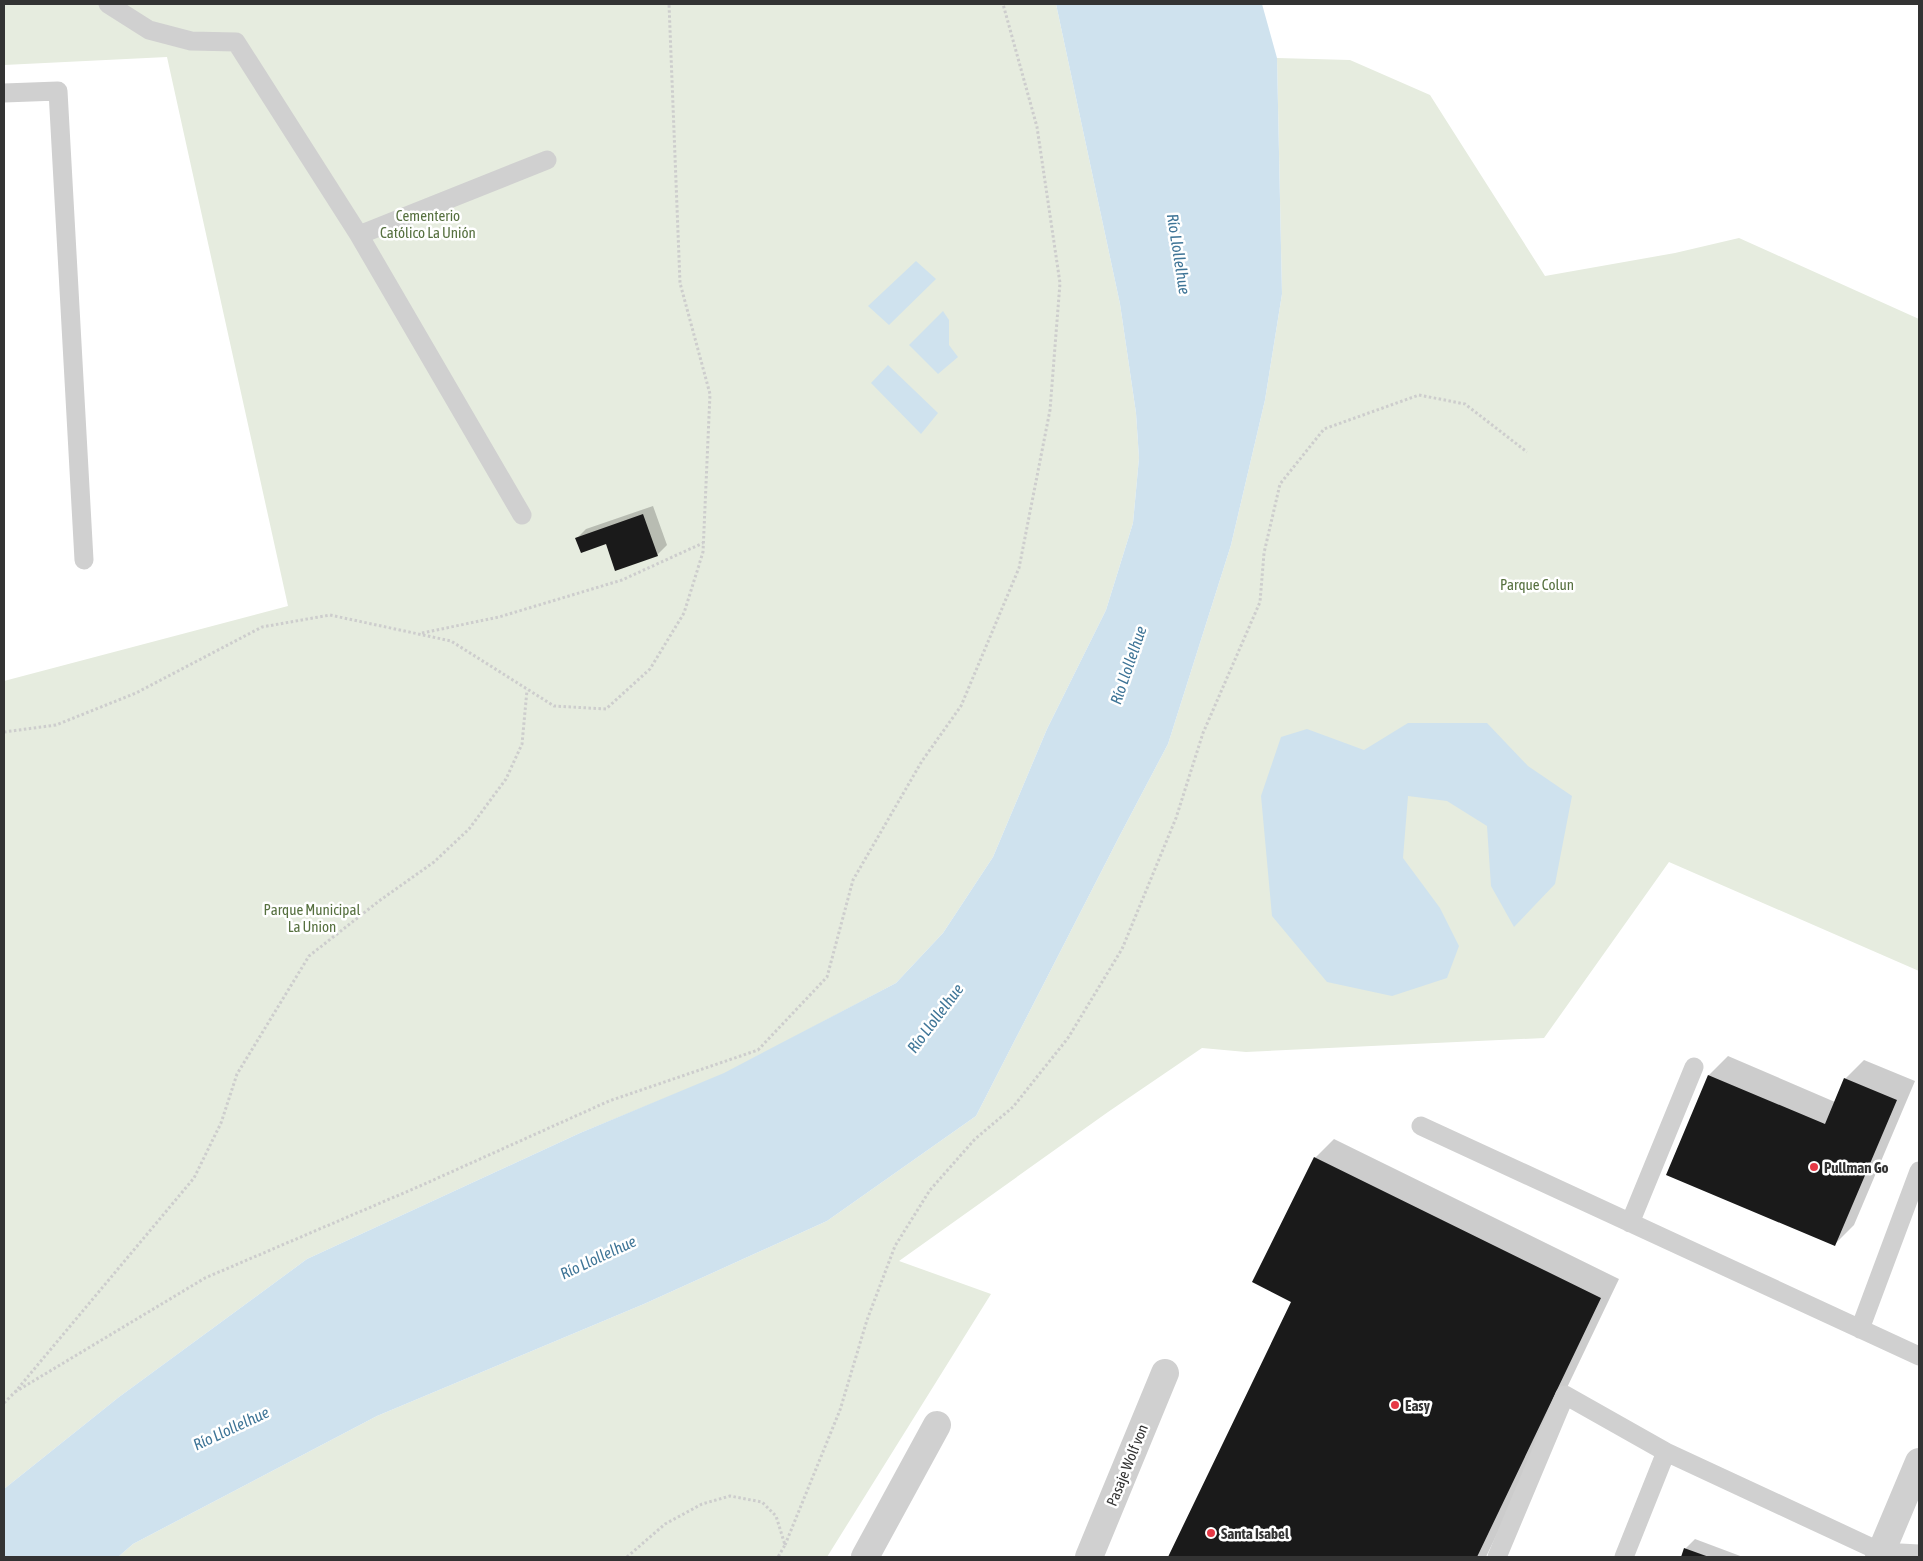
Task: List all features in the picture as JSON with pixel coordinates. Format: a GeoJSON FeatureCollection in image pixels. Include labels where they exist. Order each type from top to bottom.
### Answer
{"type":"FeatureCollection","features":[{"type":"Feature","properties":{"kind":"street","name":"Pasaje Wolf von"},"geometry":{"type":"LineString","coordinates":[[1089,1557],[1165,1373]]}},
{"type":"Feature","properties":{"kind":"street"},"geometry":{"type":"LineString","coordinates":[[865,1557],[937,1425]]}},
{"type":"Feature","properties":{"kind":"street"},"geometry":{"type":"LineString","coordinates":[[1880,1555],[1919,1462]]}},
{"type":"Feature","properties":{"kind":"lane"},"geometry":{"type":"LineString","coordinates":[[108,4],[149,30],[191,41],[236,42],[359,235],[522,515]]}},
{"type":"Feature","properties":{"kind":"lane"},"geometry":{"type":"LineString","coordinates":[[4,93],[58,91],[84,560]]}},
{"type":"Feature","properties":{"kind":"lane"},"geometry":{"type":"LineString","coordinates":[[359,235],[547,160]]}},
{"type":"Feature","properties":{"kind":"lane"},"geometry":{"type":"LineString","coordinates":[[1630,1223],[1694,1067]]}},
{"type":"Feature","properties":{"kind":"lane"},"geometry":{"type":"LineString","coordinates":[[1421,1126],[1919,1356]]}},
{"type":"Feature","properties":{"kind":"lane"},"geometry":{"type":"LineString","coordinates":[[1860,1329],[1919,1171]]}},
{"type":"Feature","properties":{"kind":"lane"},"geometry":{"type":"LineString","coordinates":[[1497,1557],[1564,1395],[1666,1452],[1880,1555],[1919,1554]]}},
{"type":"Feature","properties":{"kind":"lane"},"geometry":{"type":"LineString","coordinates":[[1624,1557],[1666,1452]]}},
{"type":"Feature","properties":{"kind":"path"},"geometry":{"type":"LineString","coordinates":[[15,1392],[205,1278],[420,1186],[609,1101],[758,1050],[827,977],[853,880],[922,761],[961,706],[1019,568],[1050,410],[1060,283],[1037,127],[1003,4]]}},
{"type":"Feature","properties":{"kind":"path"},"geometry":{"type":"LineString","coordinates":[[778,1557],[785,1545],[840,1410],[866,1320],[895,1246],[930,1190],[975,1139],[1013,1107],[1068,1038],[1122,949],[1176,818],[1203,733],[1260,602],[1264,553],[1280,484],[1324,429],[1419,396],[1465,404],[1527,452]]}},
{"type":"Feature","properties":{"kind":"path"},"geometry":{"type":"LineString","coordinates":[[419,634],[500,617],[622,580],[703,542]]}},
{"type":"Feature","properties":{"kind":"path"},"geometry":{"type":"LineString","coordinates":[[4,1403],[194,1178],[220,1124],[237,1074],[309,956],[379,901],[434,862],[469,829],[506,779],[522,744],[527,690]]}},
{"type":"Feature","properties":{"kind":"path"},"geometry":{"type":"LineString","coordinates":[[628,1557],[665,1524],[702,1504],[730,1496],[762,1502],[776,1516],[785,1545]]}},
{"type":"Feature","properties":{"kind":"green space","name":"Parque Municipal La Union"},"geometry":{"type":"Polygon","coordinates":[[[4,4],[1056,4],[1120,304],[1136,413],[1139,458],[1133,523],[1106,610],[1047,729],[993,857],[943,933],[896,983],[724,1074],[580,1133],[307,1259],[119,1397],[4,1489],[4,681],[288,606],[167,57],[4,65],[4,4]]]}},
{"type":"Feature","properties":{"kind":"green space","name":"Parque Colun"},"geometry":{"type":"Polygon","coordinates":[[[1277,58],[1350,60],[1430,95],[1545,276],[1675,253],[1739,238],[1919,319],[1919,971],[1669,862],[1544,1038],[1246,1052],[1202,1048],[1108,1112],[899,1261],[991,1294],[827,1557],[118,1557],[133,1544],[377,1416],[644,1304],[827,1221],[976,1116],[1168,744],[1231,545],[1265,400],[1282,294],[1277,58]]]}},
{"type":"Feature","properties":{"kind":"water","name":"Río Llollelhue"},"geometry":{"type":"Polygon","coordinates":[[[1056,4],[1262,4],[1277,58],[1282,294],[1265,400],[1231,545],[1168,744],[976,1116],[827,1221],[644,1304],[377,1416],[133,1544],[118,1557],[4,1557],[4,1489],[119,1397],[307,1259],[580,1133],[724,1073],[896,983],[943,933],[993,857],[1047,729],[1106,610],[1133,523],[1139,458],[1136,413],[1120,304],[1056,4]]]}},
{"type":"Feature","properties":{"kind":"water"},"geometry":{"type":"Polygon","coordinates":[[[916,261],[936,279],[889,325],[868,306],[916,261]]]}},
{"type":"Feature","properties":{"kind":"water"},"geometry":{"type":"Polygon","coordinates":[[[943,311],[949,320],[949,345],[958,357],[938,374],[909,345],[943,311]]]}},
{"type":"Feature","properties":{"kind":"water"},"geometry":{"type":"Polygon","coordinates":[[[888,365],[938,413],[921,434],[871,383],[888,365]]]}},
{"type":"Feature","properties":{"kind":"water"},"geometry":{"type":"Polygon","coordinates":[[[1408,723],[1487,723],[1528,766],[1572,796],[1555,884],[1514,927],[1491,886],[1487,826],[1447,801],[1408,796],[1403,858],[1440,908],[1459,946],[1447,978],[1392,996],[1327,982],[1272,916],[1261,796],[1281,737],[1307,729],[1364,750],[1408,723]]]}},
{"type":"Feature","properties":{"kind":"building"},"geometry":{"type":"Polygon","coordinates":[[[643,514],[658,556],[615,571],[606,544],[581,553],[575,538],[643,514]]]}},
{"type":"Feature","properties":{"kind":"building"},"geometry":{"type":"Polygon","coordinates":[[[1708,1075],[1825,1124],[1844,1078],[1897,1100],[1835,1246],[1666,1175],[1708,1075]]]}},
{"type":"Feature","properties":{"kind":"building","name":"Easy"},"geometry":{"type":"Polygon","coordinates":[[[1314,1157],[1601,1298],[1477,1557],[1168,1557],[1291,1302],[1252,1282],[1314,1157]]]}},
{"type":"Feature","properties":{"kind":"building"},"geometry":{"type":"Polygon","coordinates":[[[1684,1548],[1709,1557],[1681,1557],[1684,1548]]]}},
{"type":"Feature","properties":{"kind":"place","name":"Pullman Go"},"geometry":{"type":"Point","coordinates":[1814,1167]}},
{"type":"Feature","properties":{"kind":"place","name":"Easy"},"geometry":{"type":"Point","coordinates":[1395,1405]}},
{"type":"Feature","properties":{"kind":"place","name":"Santa Isabel"},"geometry":{"type":"Point","coordinates":[1211,1533]}},
{"type":"Feature","properties":{"kind":"park label","name":"Cementerio Católico La Unión"},"geometry":{"type":"Point","coordinates":[428,224]}}]}
